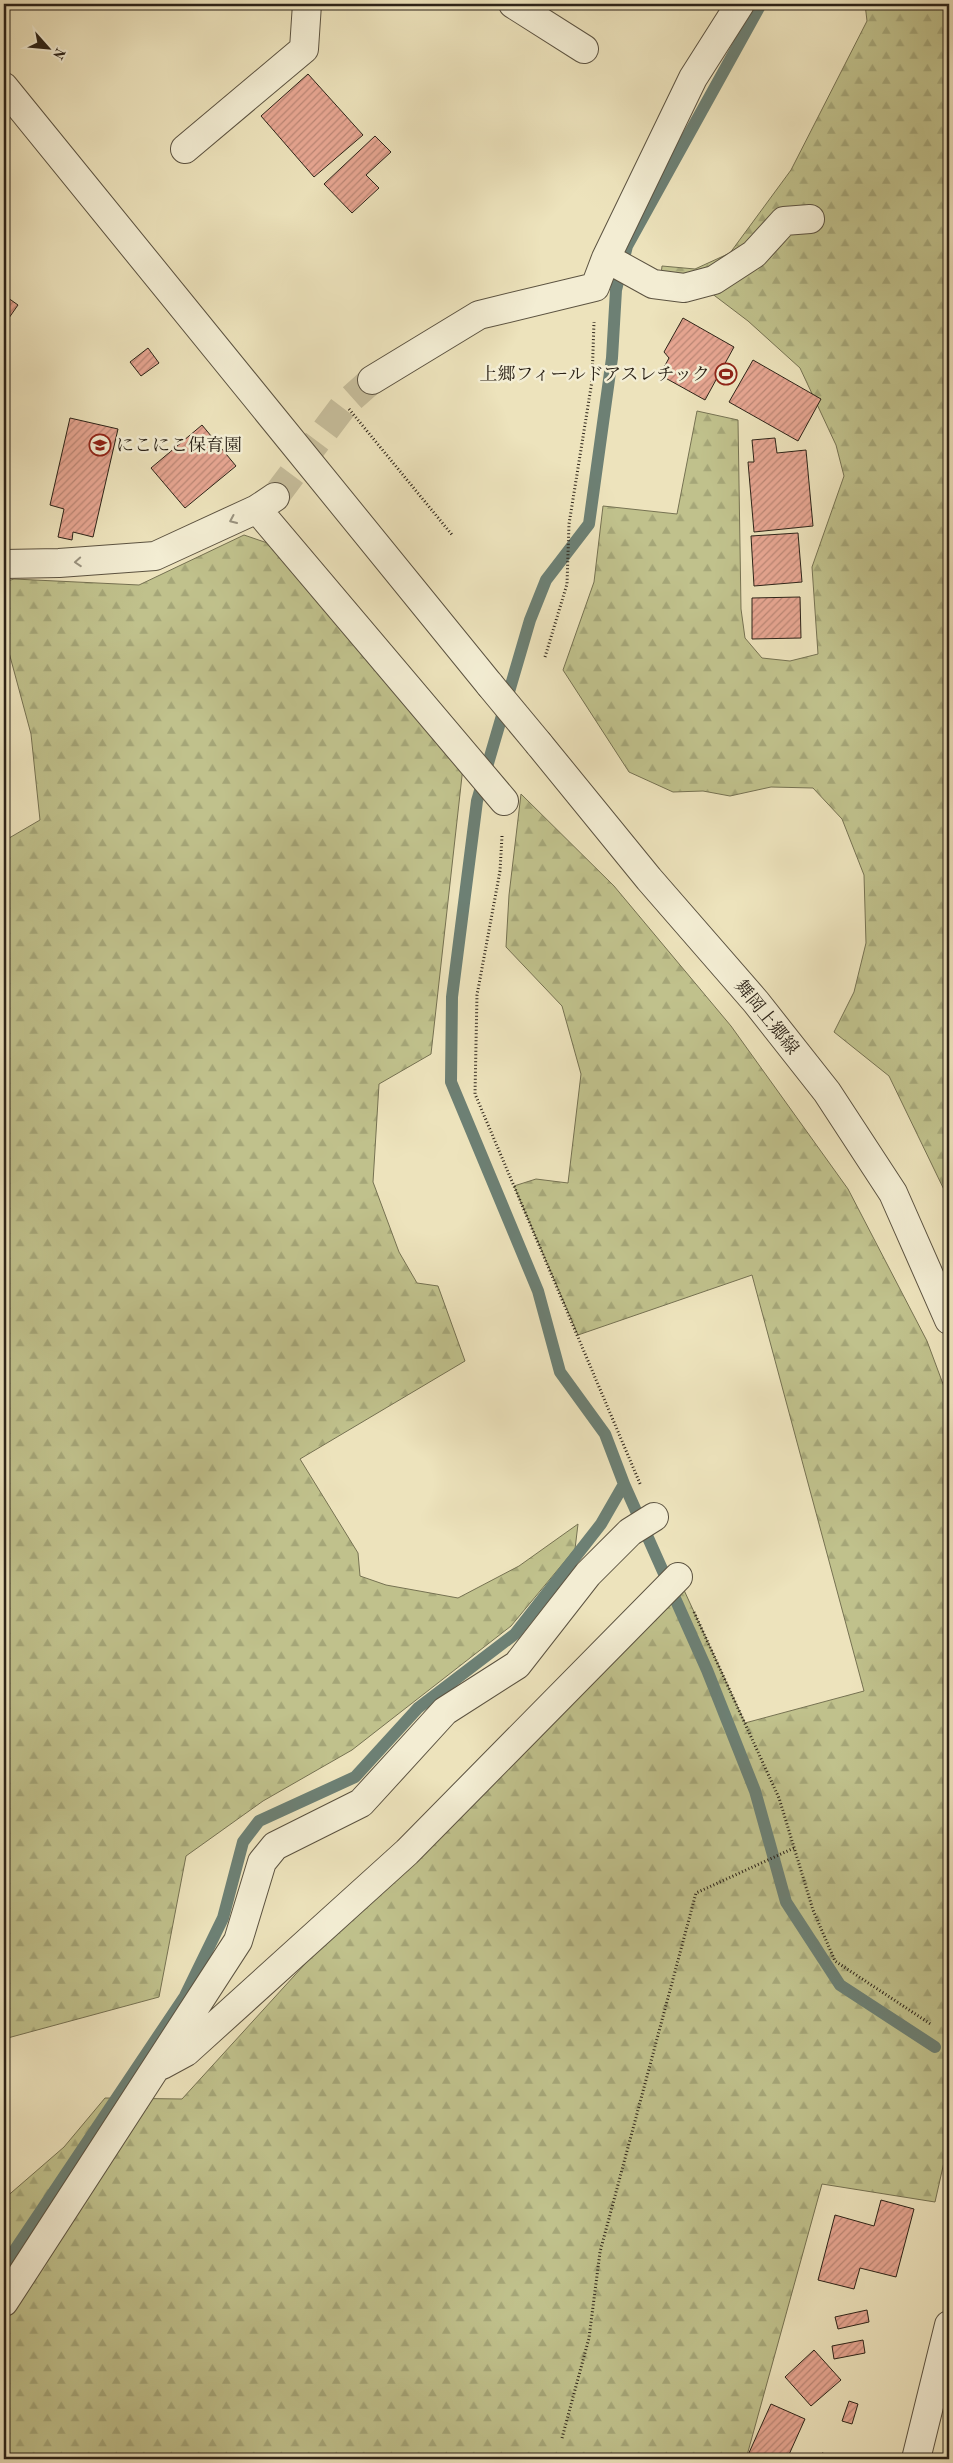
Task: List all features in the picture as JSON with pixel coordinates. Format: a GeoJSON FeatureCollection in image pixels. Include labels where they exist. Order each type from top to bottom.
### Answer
{"type":"FeatureCollection","features":[{"type":"Feature","properties":{"kind":"street"},"geometry":{"type":"LineString","coordinates":[[185,149],[304,50],[307,4]]}},
{"type":"Feature","properties":{"kind":"street"},"geometry":{"type":"LineString","coordinates":[[513,4],[584,49]]}},
{"type":"Feature","properties":{"kind":"street"},"geometry":{"type":"LineString","coordinates":[[372,380],[479,315],[596,287],[614,262],[693,78],[740,4]]}},
{"type":"Feature","properties":{"kind":"street","name":"舞岡上郷線"},"geometry":{"type":"LineString","coordinates":[[4,87],[490,685],[649,879],[756,1002],[827,1092],[893,1193],[949,1320]]}},
{"type":"Feature","properties":{"kind":"street"},"geometry":{"type":"LineString","coordinates":[[614,262],[653,284],[684,288],[714,280],[754,254],[784,221],[810,219]]}},
{"type":"Feature","properties":{"kind":"street"},"geometry":{"type":"LineString","coordinates":[[4,564],[59,563],[155,556],[266,503],[503,800]]}},
{"type":"Feature","properties":{"kind":"street"},"geometry":{"type":"LineString","coordinates":[[4,2302],[238,1941],[262,1862],[275,1846],[361,1803],[445,1711],[517,1665],[588,1574],[645,1522]]}},
{"type":"Feature","properties":{"kind":"street"},"geometry":{"type":"LineString","coordinates":[[157,2068],[186,2052],[407,1852],[678,1578]]}},
{"type":"Feature","properties":{"kind":"street"},"geometry":{"type":"LineString","coordinates":[[916,2459],[949,2325]]}},
{"type":"Feature","properties":{"kind":"path"},"geometry":{"type":"LineString","coordinates":[[545,657],[567,584],[569,524],[592,381],[596,287]]}},
{"type":"Feature","properties":{"kind":"path"},"geometry":{"type":"LineString","coordinates":[[345,404],[453,536]]}},
{"type":"Feature","properties":{"kind":"path"},"geometry":{"type":"LineString","coordinates":[[503,800],[500,871],[477,995],[475,1094],[645,1522]]}},
{"type":"Feature","properties":{"kind":"path"},"geometry":{"type":"LineString","coordinates":[[678,1578],[779,1798],[813,1910],[835,1961],[932,2025]]}},
{"type":"Feature","properties":{"kind":"path"},"geometry":{"type":"LineString","coordinates":[[562,2438],[589,2338],[600,2252],[696,1893],[793,1849]]}},
{"type":"Feature","properties":{"kind":"green space"},"geometry":{"type":"Polygon","coordinates":[[[865,4],[949,4],[949,1200],[889,1076],[834,1032],[854,992],[866,943],[864,875],[842,819],[813,788],[771,787],[730,796],[703,791],[673,792],[629,772],[563,670],[594,582],[603,506],[677,514],[697,411],[738,420],[741,609],[745,638],[762,658],[790,661],[818,654],[812,567],[844,476],[836,445],[800,368],[748,321],[690,277],[661,275],[662,266],[695,269],[730,253],[791,170],[867,21],[865,4]]]}},
{"type":"Feature","properties":{"kind":"green space"},"geometry":{"type":"Polygon","coordinates":[[[244,535],[282,548],[463,767],[431,1054],[379,1084],[373,1182],[399,1252],[417,1283],[438,1286],[465,1361],[300,1459],[358,1553],[360,1576],[386,1585],[458,1598],[519,1566],[578,1524],[575,1549],[511,1626],[352,1750],[263,1801],[186,1856],[159,1997],[4,2039],[4,841],[40,820],[31,734],[4,634],[4,582],[14,579],[139,585],[244,535]]]}},
{"type":"Feature","properties":{"kind":"green space"},"geometry":{"type":"Polygon","coordinates":[[[521,794],[614,886],[731,1026],[848,1189],[927,1341],[949,1400],[949,2140],[935,2202],[822,2184],[746,2459],[4,2459],[4,2199],[64,2147],[105,2098],[182,2099],[407,1852],[678,1577],[745,1723],[864,1691],[752,1275],[578,1335],[514,1186],[536,1179],[568,1183],[581,1074],[562,1006],[506,947],[509,895],[521,794]]]}},
{"type":"Feature","properties":{"kind":"building"},"geometry":{"type":"Polygon","coordinates":[[[308,74],[363,135],[314,177],[261,116],[308,74]]]}},
{"type":"Feature","properties":{"kind":"building"},"geometry":{"type":"Polygon","coordinates":[[[375,136],[391,152],[366,175],[379,188],[352,213],[324,184],[375,136]]]}},
{"type":"Feature","properties":{"kind":"building"},"geometry":{"type":"Polygon","coordinates":[[[4,295],[18,305],[4,325],[4,295]]]}},
{"type":"Feature","properties":{"kind":"building"},"geometry":{"type":"Polygon","coordinates":[[[683,318],[734,347],[705,400],[660,375],[669,358],[664,352],[683,318]]]}},
{"type":"Feature","properties":{"kind":"building"},"geometry":{"type":"Polygon","coordinates":[[[148,348],[159,363],[141,376],[130,362],[148,348]]]}},
{"type":"Feature","properties":{"kind":"building"},"geometry":{"type":"Polygon","coordinates":[[[753,360],[821,399],[798,441],[729,402],[753,360]]]}},
{"type":"Feature","properties":{"kind":"building"},"geometry":{"type":"Polygon","coordinates":[[[70,418],[118,429],[93,537],[73,532],[72,540],[58,537],[64,509],[50,505],[70,418]]]}},
{"type":"Feature","properties":{"kind":"building"},"geometry":{"type":"Polygon","coordinates":[[[202,425],[236,466],[185,508],[151,468],[202,425]]]}},
{"type":"Feature","properties":{"kind":"building"},"geometry":{"type":"Polygon","coordinates":[[[775,438],[777,453],[806,450],[813,526],[754,532],[748,462],[754,462],[752,440],[775,438]]]}},
{"type":"Feature","properties":{"kind":"building"},"geometry":{"type":"Polygon","coordinates":[[[798,533],[802,582],[754,586],[751,536],[798,533]]]}},
{"type":"Feature","properties":{"kind":"building"},"geometry":{"type":"Polygon","coordinates":[[[800,597],[801,638],[752,639],[752,598],[800,597]]]}},
{"type":"Feature","properties":{"kind":"building"},"geometry":{"type":"Polygon","coordinates":[[[881,2200],[914,2209],[896,2277],[860,2268],[854,2289],[818,2280],[835,2215],[874,2226],[881,2200]]]}},
{"type":"Feature","properties":{"kind":"building"},"geometry":{"type":"Polygon","coordinates":[[[867,2310],[869,2322],[838,2329],[835,2317],[867,2310]]]}},
{"type":"Feature","properties":{"kind":"building"},"geometry":{"type":"Polygon","coordinates":[[[863,2340],[865,2353],[834,2359],[832,2346],[863,2340]]]}},
{"type":"Feature","properties":{"kind":"building"},"geometry":{"type":"Polygon","coordinates":[[[814,2350],[841,2380],[811,2406],[785,2377],[814,2350]]]}},
{"type":"Feature","properties":{"kind":"building"},"geometry":{"type":"Polygon","coordinates":[[[849,2401],[858,2404],[852,2424],[842,2421],[849,2401]]]}},
{"type":"Feature","properties":{"kind":"building"},"geometry":{"type":"Polygon","coordinates":[[[771,2404],[805,2419],[787,2459],[758,2459],[748,2455],[771,2404]]]}},
{"type":"Feature","properties":{"kind":"building"},"geometry":{"type":"Polygon","coordinates":[[[822,2453],[845,2459],[821,2459],[822,2453]]]}},
{"type":"Feature","properties":{"kind":"waterway"},"geometry":{"type":"LineString","coordinates":[[4,2266],[185,1996],[223,1918],[243,1842],[259,1821],[355,1777],[418,1708],[515,1634],[601,1524],[624,1484],[605,1434],[560,1372],[538,1291],[451,1082],[452,997],[477,801],[530,620],[546,580],[589,524],[612,358],[616,290],[627,246],[761,4]]}},
{"type":"Feature","properties":{"kind":"waterway"},"geometry":{"type":"LineString","coordinates":[[624,1484],[707,1670],[755,1791],[786,1902],[840,1985],[935,2047]]}},
{"type":"Feature","properties":{"kind":"tunnel"},"geometry":{"type":"LineString","coordinates":[[275,497],[345,404],[372,380]]}},
{"type":"Feature","properties":{"kind":"place","name":"上郷フィールドアスレチック"},"geometry":{"type":"Point","coordinates":[726,374]}},
{"type":"Feature","properties":{"kind":"place","name":"にこにこ保育園"},"geometry":{"type":"Point","coordinates":[100,445]}}]}
